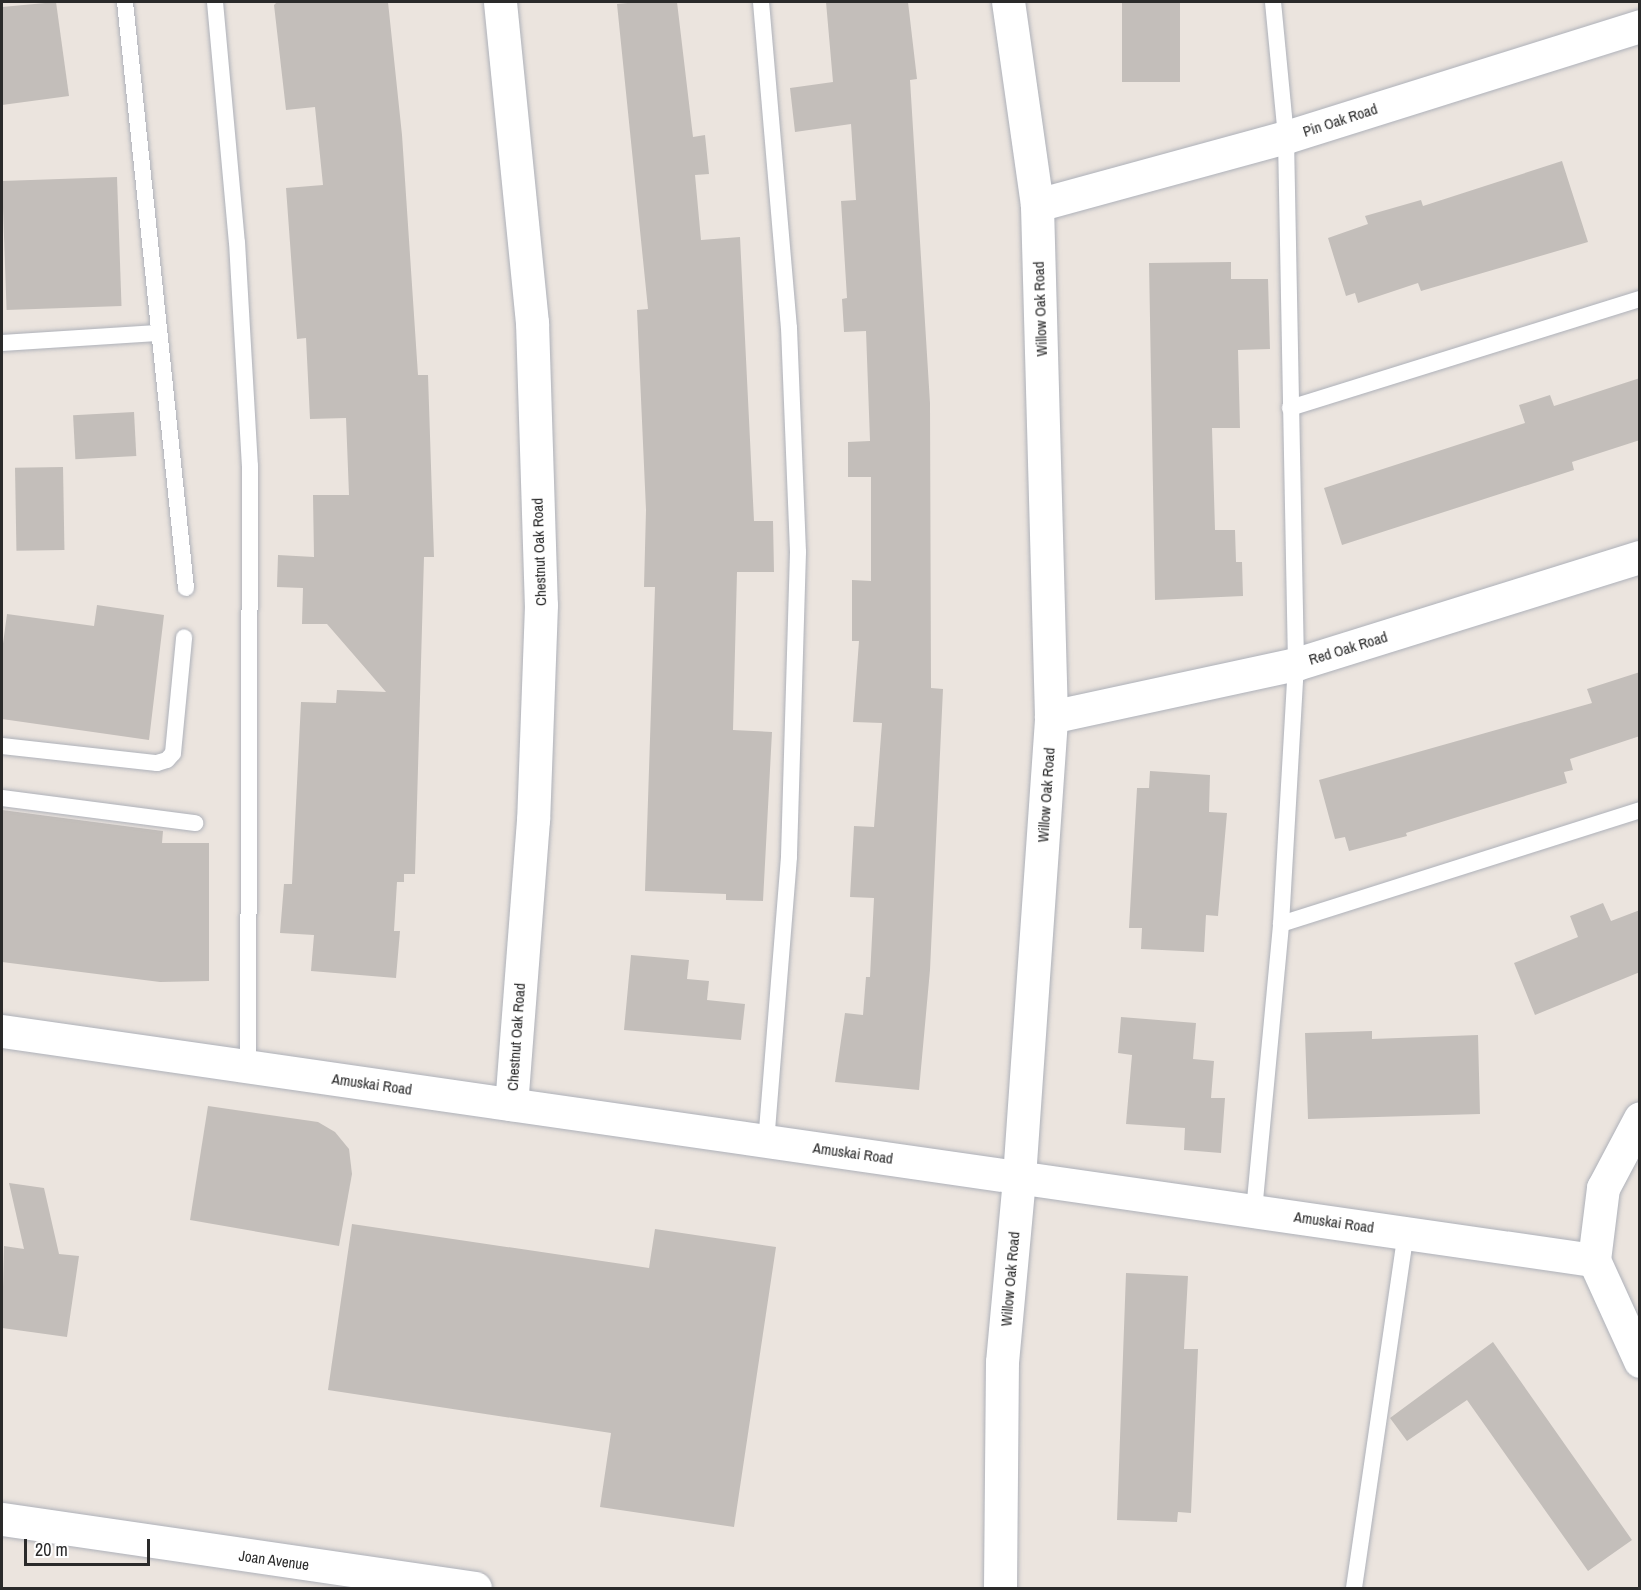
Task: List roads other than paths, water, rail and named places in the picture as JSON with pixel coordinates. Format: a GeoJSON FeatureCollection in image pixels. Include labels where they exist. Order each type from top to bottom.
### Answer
{"type":"FeatureCollection","features":[{"type":"Feature","properties":{"kind":"street","name":"Chestnut Oak Road"},"geometry":{"type":"LineString","coordinates":[[500,2],[532,322],[542,605],[532,820],[511,1104]]}},
{"type":"Feature","properties":{"kind":"street","name":"Willow Oak Road"},"geometry":{"type":"LineString","coordinates":[[1000,1588],[1002,1362],[1019,1177],[1051,717],[1037,205],[1008,2]]}},
{"type":"Feature","properties":{"kind":"street","name":"Pin Oak Road"},"geometry":{"type":"LineString","coordinates":[[1037,205],[1286,137],[1640,26]]}},
{"type":"Feature","properties":{"kind":"street","name":"Red Oak Road"},"geometry":{"type":"LineString","coordinates":[[1051,717],[1296,664],[1640,557]]}},
{"type":"Feature","properties":{"kind":"street","name":"Amuskai Road"},"geometry":{"type":"LineString","coordinates":[[2,1030],[1594,1260]]}},
{"type":"Feature","properties":{"kind":"street"},"geometry":{"type":"LineString","coordinates":[[1640,1118],[1603,1188],[1594,1260],[1640,1361]]}},
{"type":"Feature","properties":{"kind":"street","name":"Joan Avenue"},"geometry":{"type":"LineString","coordinates":[[2,1520],[475,1588]]}},
{"type":"Feature","properties":{"kind":"lane"},"geometry":{"type":"LineString","coordinates":[[125,2],[157,333],[186,588]]}},
{"type":"Feature","properties":{"kind":"lane"},"geometry":{"type":"LineString","coordinates":[[214,2],[237,242],[250,466],[248,1066]]}},
{"type":"Feature","properties":{"kind":"lane"},"geometry":{"type":"LineString","coordinates":[[761,2],[789,328],[798,552],[789,857],[766,1140]]}},
{"type":"Feature","properties":{"kind":"lane"},"geometry":{"type":"LineString","coordinates":[[1254,1211],[1281,924],[1296,664],[1286,137],[1273,2]]}},
{"type":"Feature","properties":{"kind":"lane"},"geometry":{"type":"LineString","coordinates":[[1290,408],[1640,299]]}},
{"type":"Feature","properties":{"kind":"lane"},"geometry":{"type":"LineString","coordinates":[[2,343],[157,333]]}},
{"type":"Feature","properties":{"kind":"lane"},"geometry":{"type":"LineString","coordinates":[[2,746],[157,763],[167,760],[173,753],[184,638]]}},
{"type":"Feature","properties":{"kind":"lane"},"geometry":{"type":"LineString","coordinates":[[2,798],[195,823]]}},
{"type":"Feature","properties":{"kind":"lane"},"geometry":{"type":"LineString","coordinates":[[1281,924],[1640,810]]}},
{"type":"Feature","properties":{"kind":"lane"},"geometry":{"type":"LineString","coordinates":[[1354,1588],[1406,1233]]}}]}
